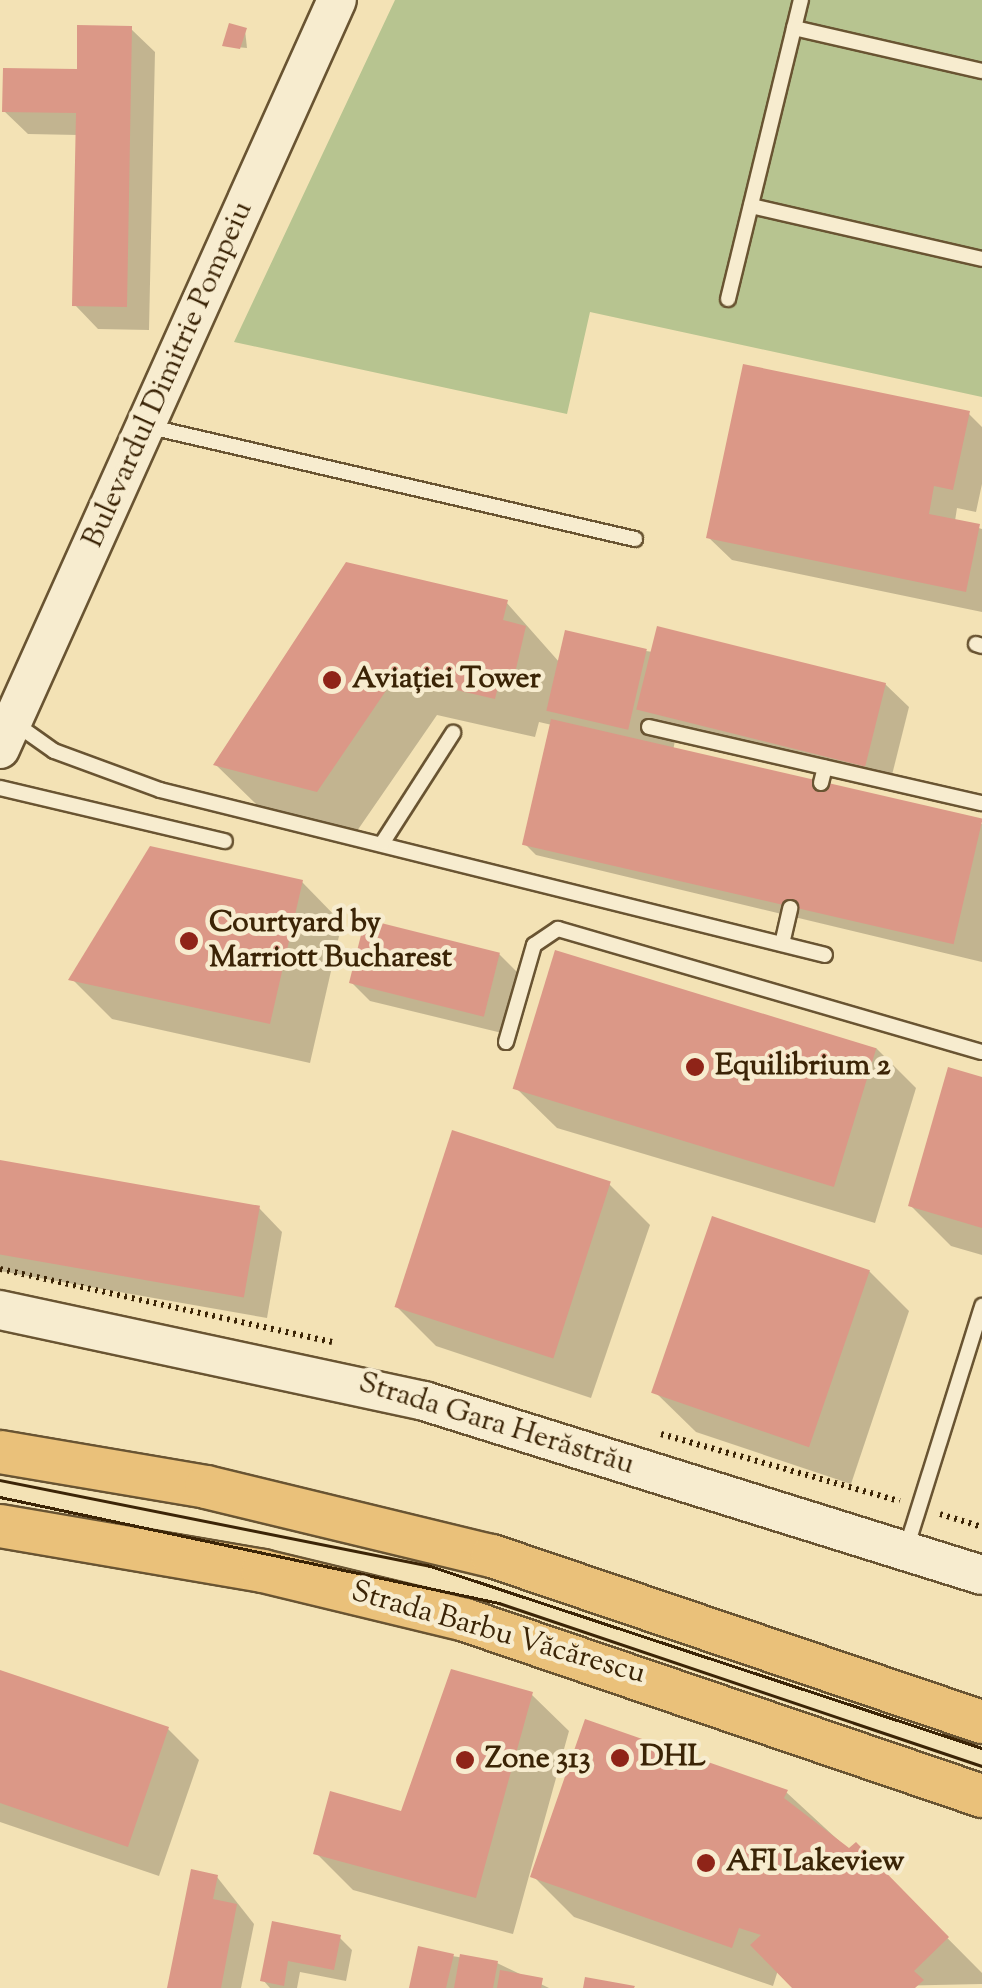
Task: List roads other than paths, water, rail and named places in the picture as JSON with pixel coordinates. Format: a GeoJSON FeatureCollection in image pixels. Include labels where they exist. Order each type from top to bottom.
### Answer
{"type":"FeatureCollection","features":[{"type":"Feature","properties":{"kind":"main road"},"geometry":{"type":"LineString","coordinates":[[0,1452],[206,1487],[492,1556],[982,1722]]}},
{"type":"Feature","properties":{"kind":"main road","name":"Strada Barbu Văcărescu"},"geometry":{"type":"LineString","coordinates":[[0,1526],[245,1567],[465,1620],[982,1796]]}},
{"type":"Feature","properties":{"kind":"street","name":"Bulevardul Dimitrie Pompeiu"},"geometry":{"type":"LineString","coordinates":[[6,735],[337,0]]}},
{"type":"Feature","properties":{"kind":"street","name":"Strada Gara Herăstrău"},"geometry":{"type":"LineString","coordinates":[[0,1310],[352,1381],[982,1575]]}},
{"type":"Feature","properties":{"kind":"lane"},"geometry":{"type":"LineString","coordinates":[[728,299],[802,0]]}},
{"type":"Feature","properties":{"kind":"lane"},"geometry":{"type":"LineString","coordinates":[[794,28],[982,71]]}},
{"type":"Feature","properties":{"kind":"lane"},"geometry":{"type":"LineString","coordinates":[[751,206],[982,259]]}},
{"type":"Feature","properties":{"kind":"lane"},"geometry":{"type":"LineString","coordinates":[[146,426],[634,539]]}},
{"type":"Feature","properties":{"kind":"lane"},"geometry":{"type":"LineString","coordinates":[[649,727],[982,803]]}},
{"type":"Feature","properties":{"kind":"lane"},"geometry":{"type":"LineString","coordinates":[[384,842],[453,733]]}},
{"type":"Feature","properties":{"kind":"lane"},"geometry":{"type":"LineString","coordinates":[[6,735],[160,790],[384,842],[826,955]]}},
{"type":"Feature","properties":{"kind":"lane"},"geometry":{"type":"LineString","coordinates":[[820,783],[825,767]]}},
{"type":"Feature","properties":{"kind":"lane"},"geometry":{"type":"LineString","coordinates":[[0,788],[225,841]]}},
{"type":"Feature","properties":{"kind":"lane"},"geometry":{"type":"LineString","coordinates":[[782,944],[790,908]]}},
{"type":"Feature","properties":{"kind":"lane"},"geometry":{"type":"LineString","coordinates":[[506,1042],[534,945],[558,929],[982,1052]]}},
{"type":"Feature","properties":{"kind":"lane"},"geometry":{"type":"LineString","coordinates":[[906,1550],[982,1306]]}},
{"type":"Feature","properties":{"kind":"tram line"},"geometry":{"type":"LineString","coordinates":[[0,1480],[427,1565],[982,1748]]}},
{"type":"Feature","properties":{"kind":"tram line"},"geometry":{"type":"LineString","coordinates":[[0,1497],[499,1603],[982,1766]]}},
{"type":"Feature","properties":{"kind":"place","name":"Aviației Tower"},"geometry":{"type":"Point","coordinates":[332,680]}},
{"type":"Feature","properties":{"kind":"place","name":"Courtyard by Marriott Bucharest"},"geometry":{"type":"Point","coordinates":[189,941]}},
{"type":"Feature","properties":{"kind":"place","name":"Equilibrium 2"},"geometry":{"type":"Point","coordinates":[695,1067]}},
{"type":"Feature","properties":{"kind":"place","name":"DHL"},"geometry":{"type":"Point","coordinates":[620,1758]}},
{"type":"Feature","properties":{"kind":"place","name":"Zone 313"},"geometry":{"type":"Point","coordinates":[465,1760]}},
{"type":"Feature","properties":{"kind":"place","name":"AFI Lakeview"},"geometry":{"type":"Point","coordinates":[706,1863]}}]}
